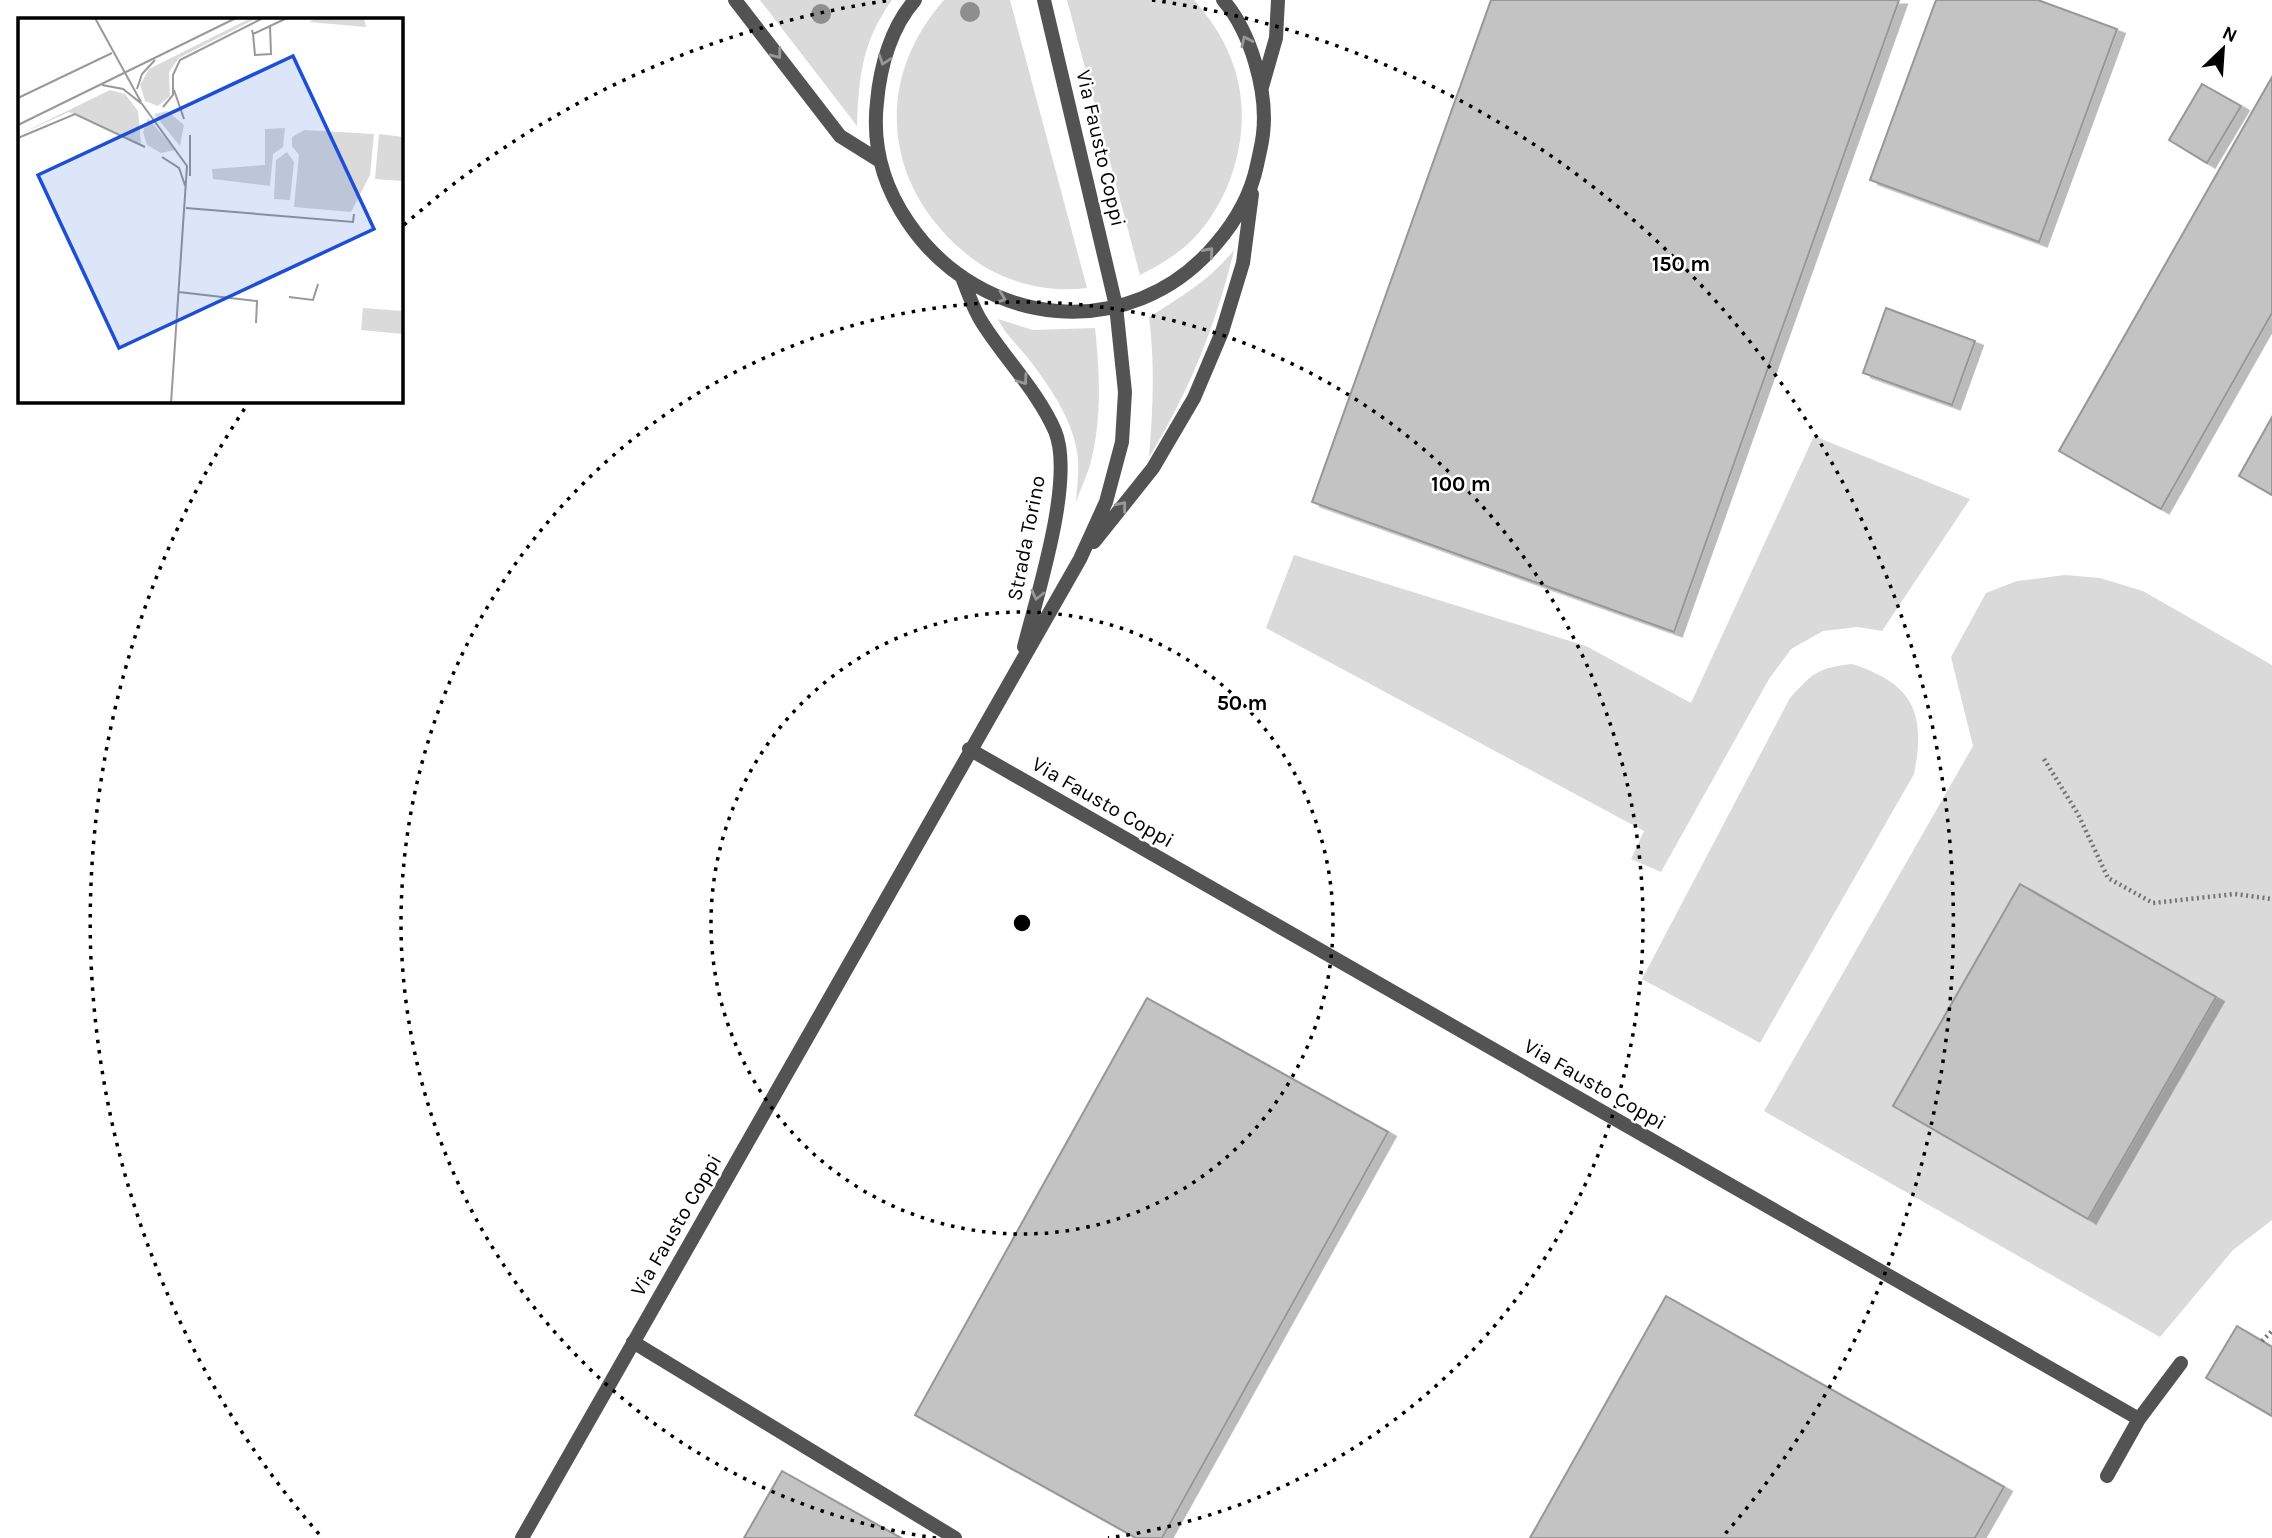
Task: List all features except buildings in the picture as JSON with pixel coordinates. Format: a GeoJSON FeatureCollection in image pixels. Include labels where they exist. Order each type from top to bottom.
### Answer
{"type":"FeatureCollection","features":[{"type":"Feature","properties":{"kind":"street"},"geometry":{"type":"LineString","coordinates":[[736,0],[840,136],[880,161]]}},
{"type":"Feature","properties":{"kind":"street","name":"Via Fausto Coppi"},"geometry":{"type":"LineString","coordinates":[[915,0],[892,37],[879,78],[875,123],[880,161],[894,202],[924,247],[963,280],[1001,299],[1041,310],[1076,312],[1116,306],[1149,296],[1178,279],[1204,258],[1229,229],[1253,182]]}},
{"type":"Feature","properties":{"kind":"street","name":"Via Fausto Coppi"},"geometry":{"type":"LineString","coordinates":[[522,1538],[1080,559],[1106,502],[1122,442],[1125,392],[1116,306],[1044,0]]}},
{"type":"Feature","properties":{"kind":"street","name":"Via Fausto Coppi"},"geometry":{"type":"LineString","coordinates":[[1080,559],[1153,468],[1194,398],[1222,332],[1243,263],[1253,182],[1264,132],[1262,88],[1250,47],[1223,0]]}},
{"type":"Feature","properties":{"kind":"street","name":"Via Fausto Coppi"},"geometry":{"type":"LineString","coordinates":[[1262,88],[1276,38],[1278,0]]}},
{"type":"Feature","properties":{"kind":"street","name":"Strada Torino"},"geometry":{"type":"LineString","coordinates":[[963,280],[981,322],[1037,398],[1056,433],[1061,470],[1058,504],[1021,661]]}},
{"type":"Feature","properties":{"kind":"street","name":"Via Fausto Coppi"},"geometry":{"type":"LineString","coordinates":[[970,749],[2139,1419]]}},
{"type":"Feature","properties":{"kind":"street"},"geometry":{"type":"LineString","coordinates":[[633,1342],[955,1538]]}},
{"type":"Feature","properties":{"kind":"street"},"geometry":{"type":"LineString","coordinates":[[2107,1476],[2139,1419],[2181,1363]]}},
{"type":"Feature","properties":{"kind":"path"},"geometry":{"type":"LineString","coordinates":[[2044,759],[2078,814],[2108,878],[2153,903],[2235,894],[2272,899]]}},
{"type":"Feature","properties":{"kind":"path"},"geometry":{"type":"LineString","coordinates":[[2262,1341],[2272,1331]]}},
{"type":"Feature","properties":{"kind":"shaded area"},"geometry":{"type":"Polygon","coordinates":[[[760,0],[892,0],[868,45],[861,75],[857,126],[760,0]]]}},
{"type":"Feature","properties":{"kind":"shaded area"},"geometry":{"type":"Polygon","coordinates":[[[944,0],[1010,0],[1087,288],[1037,287],[990,270],[963,251],[936,224],[916,194],[903,163],[897,130],[898,96],[906,63],[921,31],[944,0]]]}},
{"type":"Feature","properties":{"kind":"shaded area"},"geometry":{"type":"Polygon","coordinates":[[[1067,0],[1194,0],[1222,39],[1237,78],[1241,103],[1238,154],[1219,203],[1206,224],[1189,243],[1140,275],[1067,0]]]}},
{"type":"Feature","properties":{"kind":"shaded area"},"geometry":{"type":"Polygon","coordinates":[[[1234,250],[1219,304],[1200,356],[1177,408],[1149,457],[1153,387],[1149,317],[1205,279],[1234,250]]]}},
{"type":"Feature","properties":{"kind":"shaded area"},"geometry":{"type":"Polygon","coordinates":[[[998,319],[1033,330],[1095,328],[1099,380],[1097,431],[1090,465],[1076,502],[1078,458],[1067,419],[1047,384],[998,319]]]}},
{"type":"Feature","properties":{"kind":"shaded area"},"geometry":{"type":"Polygon","coordinates":[[[1814,436],[1970,499],[1882,631],[1858,627],[1823,631],[1791,649],[1769,679],[1661,872],[1631,859],[1644,831],[1266,628],[1294,555],[1586,646],[1691,703],[1814,436]]]}},
{"type":"Feature","properties":{"kind":"shaded area"},"geometry":{"type":"Polygon","coordinates":[[[2065,575],[2100,578],[2143,591],[2272,665],[2272,1220],[2233,1250],[2160,1337],[1764,1111],[1973,746],[1951,657],[1986,593],[2017,581],[2065,575]]]}},
{"type":"Feature","properties":{"kind":"shaded area"},"geometry":{"type":"Polygon","coordinates":[[[1852,664],[1890,681],[1911,704],[1918,734],[1914,774],[1760,1043],[1642,979],[1790,698],[1816,673],[1831,667],[1852,664]]]}}]}
